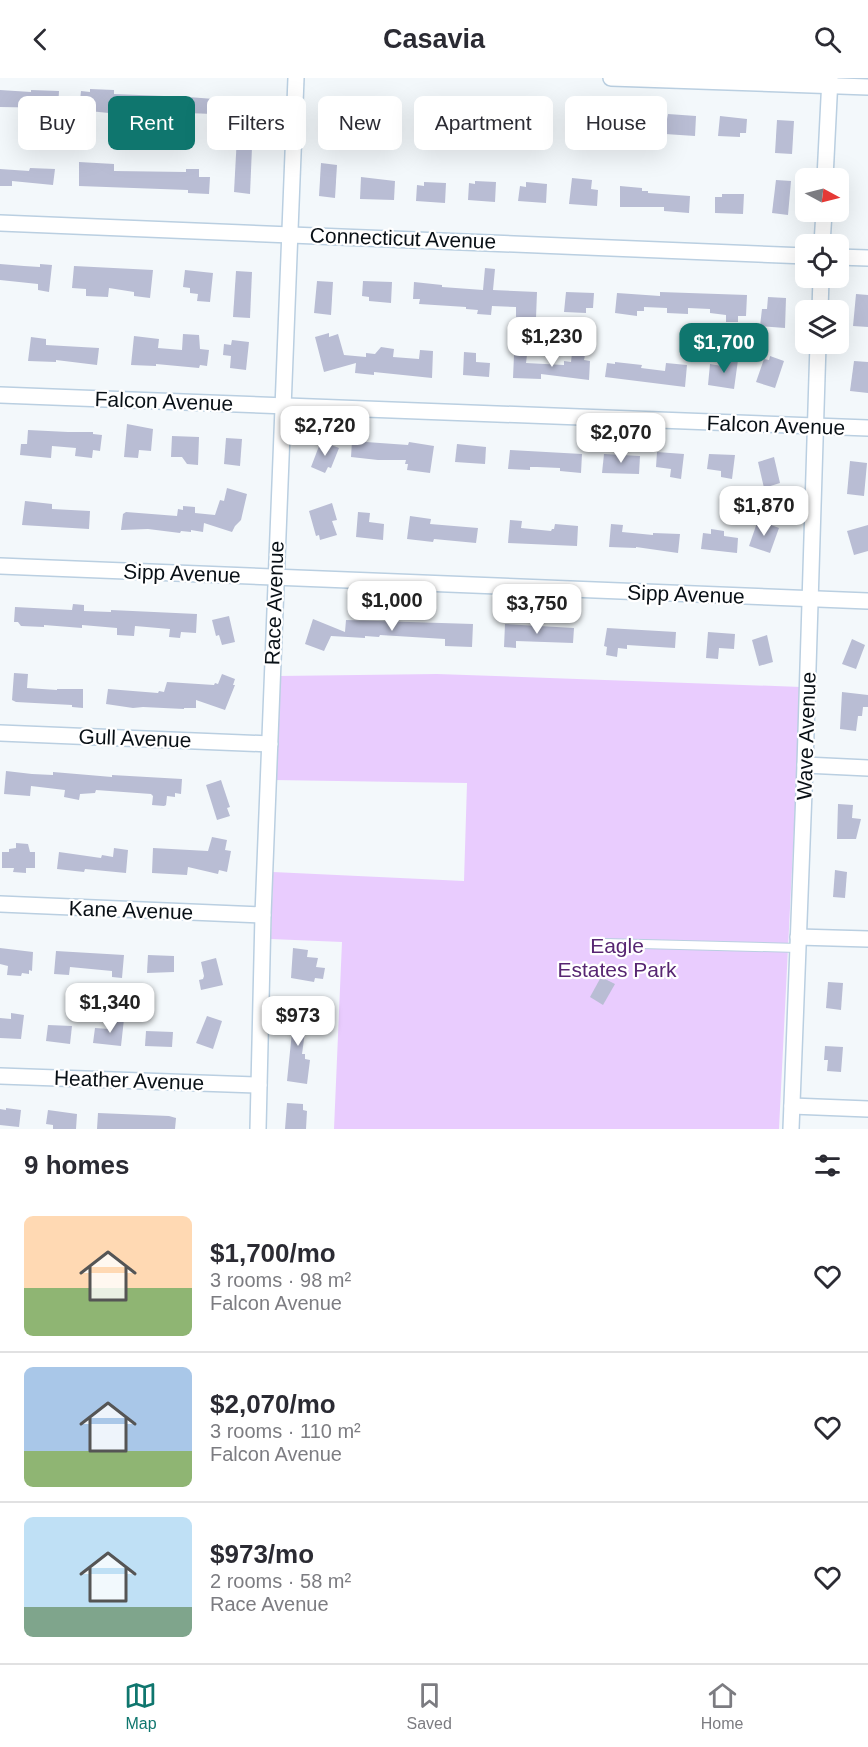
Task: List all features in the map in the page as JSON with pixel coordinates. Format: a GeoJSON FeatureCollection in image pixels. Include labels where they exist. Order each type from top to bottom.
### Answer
{"type":"FeatureCollection","features":[{"type":"Feature","properties":{"kind":"street","name":"Race Avenue"},"geometry":{"type":"LineString","coordinates":[[258,1129],[275,577],[296,78]]}},
{"type":"Feature","properties":{"kind":"street"},"geometry":{"type":"LineString","coordinates":[[610,78],[830,82],[868,87]]}},
{"type":"Feature","properties":{"kind":"street"},"geometry":{"type":"LineString","coordinates":[[826,168],[830,82]]}},
{"type":"Feature","properties":{"kind":"street","name":"Connecticut Avenue"},"geometry":{"type":"LineString","coordinates":[[0,223],[795,255]]}},
{"type":"Feature","properties":{"kind":"street"},"geometry":{"type":"LineString","coordinates":[[849,257],[868,258]]}},
{"type":"Feature","properties":{"kind":"street","name":"Wave Avenue"},"geometry":{"type":"LineString","coordinates":[[791,1129],[818,354]]}},
{"type":"Feature","properties":{"kind":"street","name":"Falcon Avenue"},"geometry":{"type":"LineString","coordinates":[[0,394],[868,428]]}},
{"type":"Feature","properties":{"kind":"street","name":"Sipp Avenue"},"geometry":{"type":"LineString","coordinates":[[0,566],[868,600]]}},
{"type":"Feature","properties":{"kind":"street","name":"Gull Avenue"},"geometry":{"type":"LineString","coordinates":[[0,733],[270,744]]}},
{"type":"Feature","properties":{"kind":"street"},"geometry":{"type":"LineString","coordinates":[[805,765],[868,768]]}},
{"type":"Feature","properties":{"kind":"street","name":"Kane Avenue"},"geometry":{"type":"LineString","coordinates":[[0,904],[263,915]]}},
{"type":"Feature","properties":{"kind":"street"},"geometry":{"type":"LineString","coordinates":[[798,942],[868,939]]}},
{"type":"Feature","properties":{"kind":"street","name":"Heather Avenue"},"geometry":{"type":"LineString","coordinates":[[0,1076],[259,1085]]}},
{"type":"Feature","properties":{"kind":"street"},"geometry":{"type":"LineString","coordinates":[[792,1106],[868,1109]]}},
{"type":"Feature","properties":{"kind":"lane"},"geometry":{"type":"LineString","coordinates":[[604,943],[798,942]]}},
{"type":"Feature","properties":{"kind":"green space","name":"Eagle Estates Park"},"geometry":{"type":"Polygon","coordinates":[[[437,674],[801,687],[779,1129],[334,1129],[342,942],[271,939],[273,872],[464,881],[467,783],[273,780],[279,676],[437,674]]]}},
{"type":"Feature","properties":{"kind":"building"},"geometry":{"type":"Polygon","coordinates":[[[90,89],[114,90],[114,94],[164,96],[108,96],[108,113],[96,112],[96,96],[80,96],[81,91],[90,92],[90,89]]]}},
{"type":"Feature","properties":{"kind":"building"},"geometry":{"type":"Polygon","coordinates":[[[0,90],[59,91],[59,96],[18,96],[18,107],[0,107],[0,90]]]}},
{"type":"Feature","properties":{"kind":"building"},"geometry":{"type":"Polygon","coordinates":[[[195,98],[207,98],[207,114],[195,113],[195,98]]]}},
{"type":"Feature","properties":{"kind":"building"},"geometry":{"type":"Polygon","coordinates":[[[668,114],[696,116],[695,136],[667,134],[668,114]]]}},
{"type":"Feature","properties":{"kind":"building"},"geometry":{"type":"Polygon","coordinates":[[[720,116],[747,119],[746,133],[740,133],[740,137],[718,136],[720,116]]]}},
{"type":"Feature","properties":{"kind":"building"},"geometry":{"type":"Polygon","coordinates":[[[777,120],[794,121],[792,154],[775,153],[777,120]]]}},
{"type":"Feature","properties":{"kind":"building"},"geometry":{"type":"Polygon","coordinates":[[[236,150],[252,150],[250,194],[234,192],[236,150]]]}},
{"type":"Feature","properties":{"kind":"building"},"geometry":{"type":"Polygon","coordinates":[[[79,162],[114,164],[114,171],[186,172],[186,169],[199,169],[199,177],[210,177],[209,194],[188,193],[188,190],[79,186],[79,162]]]}},
{"type":"Feature","properties":{"kind":"building"},"geometry":{"type":"Polygon","coordinates":[[[321,163],[337,165],[335,198],[319,196],[321,163]]]}},
{"type":"Feature","properties":{"kind":"building"},"geometry":{"type":"Polygon","coordinates":[[[30,168],[55,169],[53,185],[12,181],[12,186],[0,186],[0,169],[29,171],[30,168]]]}},
{"type":"Feature","properties":{"kind":"building"},"geometry":{"type":"Polygon","coordinates":[[[361,177],[395,181],[394,200],[360,199],[361,177]]]}},
{"type":"Feature","properties":{"kind":"building"},"geometry":{"type":"Polygon","coordinates":[[[572,178],[592,180],[591,189],[598,190],[597,206],[569,204],[572,178]]]}},
{"type":"Feature","properties":{"kind":"building"},"geometry":{"type":"Polygon","coordinates":[[[776,180],[791,181],[788,215],[772,213],[776,180]]]}},
{"type":"Feature","properties":{"kind":"building"},"geometry":{"type":"Polygon","coordinates":[[[475,181],[496,182],[495,202],[468,200],[469,183],[475,184],[475,181]]]}},
{"type":"Feature","properties":{"kind":"building"},"geometry":{"type":"Polygon","coordinates":[[[424,182],[446,183],[445,203],[416,201],[417,185],[424,186],[424,182]]]}},
{"type":"Feature","properties":{"kind":"building"},"geometry":{"type":"Polygon","coordinates":[[[526,182],[547,184],[546,203],[518,201],[520,186],[526,187],[526,182]]]}},
{"type":"Feature","properties":{"kind":"building"},"geometry":{"type":"Polygon","coordinates":[[[620,186],[642,188],[642,191],[648,191],[648,193],[690,196],[689,213],[664,211],[664,207],[620,207],[620,186]]]}},
{"type":"Feature","properties":{"kind":"building"},"geometry":{"type":"Polygon","coordinates":[[[722,194],[744,194],[743,214],[715,213],[715,197],[722,197],[722,194]]]}},
{"type":"Feature","properties":{"kind":"building"},"geometry":{"type":"Polygon","coordinates":[[[0,264],[40,267],[40,264],[52,265],[49,292],[38,290],[38,284],[0,280],[0,264]]]}},
{"type":"Feature","properties":{"kind":"building"},"geometry":{"type":"Polygon","coordinates":[[[74,266],[153,270],[150,298],[134,296],[134,292],[109,288],[108,297],[86,296],[86,289],[72,288],[74,266]]]}},
{"type":"Feature","properties":{"kind":"building"},"geometry":{"type":"Polygon","coordinates":[[[485,268],[495,269],[493,290],[537,292],[536,318],[516,317],[516,307],[492,306],[491,315],[477,314],[478,310],[466,309],[466,307],[419,304],[420,299],[413,299],[414,282],[483,290],[485,268]]]}},
{"type":"Feature","properties":{"kind":"building"},"geometry":{"type":"Polygon","coordinates":[[[185,270],[213,273],[210,302],[197,301],[198,294],[190,293],[190,288],[183,287],[185,270]]]}},
{"type":"Feature","properties":{"kind":"building"},"geometry":{"type":"Polygon","coordinates":[[[236,271],[252,272],[250,318],[233,317],[236,271]]]}},
{"type":"Feature","properties":{"kind":"building"},"geometry":{"type":"Polygon","coordinates":[[[317,281],[333,282],[331,315],[314,313],[317,281]]]}},
{"type":"Feature","properties":{"kind":"building"},"geometry":{"type":"Polygon","coordinates":[[[363,281],[392,282],[391,303],[369,301],[369,297],[362,296],[363,281]]]}},
{"type":"Feature","properties":{"kind":"building"},"geometry":{"type":"Polygon","coordinates":[[[566,292],[594,293],[593,308],[586,308],[586,313],[564,312],[566,292]]]}},
{"type":"Feature","properties":{"kind":"building"},"geometry":{"type":"Polygon","coordinates":[[[660,292],[747,295],[746,316],[738,316],[738,322],[726,322],[726,315],[710,313],[710,309],[688,308],[688,314],[667,313],[667,308],[644,307],[644,311],[637,311],[637,316],[615,313],[617,293],[660,296],[660,292]]]}},
{"type":"Feature","properties":{"kind":"building"},"geometry":{"type":"Polygon","coordinates":[[[856,294],[868,295],[868,327],[853,326],[856,294]]]}},
{"type":"Feature","properties":{"kind":"building"},"geometry":{"type":"Polygon","coordinates":[[[768,297],[786,298],[785,328],[760,326],[762,309],[767,309],[768,297]]]}},
{"type":"Feature","properties":{"kind":"building"},"geometry":{"type":"Polygon","coordinates":[[[329,333],[329,337],[338,334],[344,355],[366,357],[366,353],[375,354],[381,347],[394,349],[393,357],[419,359],[420,350],[433,351],[432,378],[374,372],[374,375],[355,373],[356,363],[324,372],[315,337],[329,333]]]}},
{"type":"Feature","properties":{"kind":"building"},"geometry":{"type":"Polygon","coordinates":[[[183,334],[199,335],[200,349],[209,350],[207,366],[200,365],[199,368],[156,364],[156,366],[131,365],[134,336],[159,339],[158,348],[182,350],[183,334]]]}},
{"type":"Feature","properties":{"kind":"building"},"geometry":{"type":"Polygon","coordinates":[[[31,337],[46,339],[46,345],[99,348],[97,365],[56,360],[56,362],[28,361],[31,337]]]}},
{"type":"Feature","properties":{"kind":"building"},"geometry":{"type":"Polygon","coordinates":[[[232,340],[249,342],[246,370],[230,368],[231,356],[223,355],[224,344],[231,345],[232,340]]]}},
{"type":"Feature","properties":{"kind":"building"},"geometry":{"type":"Polygon","coordinates":[[[464,352],[476,353],[476,362],[490,363],[489,377],[463,375],[464,352]]]}},
{"type":"Feature","properties":{"kind":"building"},"geometry":{"type":"Polygon","coordinates":[[[572,353],[585,355],[584,360],[590,361],[589,380],[541,374],[541,379],[513,378],[514,355],[527,355],[526,363],[564,365],[564,361],[571,362],[572,353]]]}},
{"type":"Feature","properties":{"kind":"building"},"geometry":{"type":"Polygon","coordinates":[[[770,356],[784,361],[775,388],[756,382],[764,359],[769,360],[770,356]]]}},
{"type":"Feature","properties":{"kind":"building"},"geometry":{"type":"Polygon","coordinates":[[[723,358],[738,360],[734,389],[708,385],[710,364],[722,366],[723,358]]]}},
{"type":"Feature","properties":{"kind":"building"},"geometry":{"type":"Polygon","coordinates":[[[854,361],[868,362],[868,393],[850,391],[854,361]]]}},
{"type":"Feature","properties":{"kind":"building"},"geometry":{"type":"Polygon","coordinates":[[[615,362],[642,365],[641,368],[665,371],[666,363],[687,365],[685,387],[605,377],[607,363],[615,364],[615,362]]]}},
{"type":"Feature","properties":{"kind":"building"},"geometry":{"type":"Polygon","coordinates":[[[127,424],[153,429],[151,451],[139,450],[138,458],[124,457],[127,424]]]}},
{"type":"Feature","properties":{"kind":"building"},"geometry":{"type":"Polygon","coordinates":[[[28,430],[93,432],[93,434],[102,435],[100,451],[93,450],[92,458],[75,456],[76,448],[52,446],[51,458],[20,455],[21,444],[27,444],[28,430]]]}},
{"type":"Feature","properties":{"kind":"building"},"geometry":{"type":"Polygon","coordinates":[[[172,436],[199,437],[198,465],[187,464],[182,457],[171,457],[172,436]]]}},
{"type":"Feature","properties":{"kind":"building"},"geometry":{"type":"Polygon","coordinates":[[[226,438],[242,439],[240,466],[224,464],[226,438]]]}},
{"type":"Feature","properties":{"kind":"building"},"geometry":{"type":"Polygon","coordinates":[[[321,441],[339,448],[331,468],[328,467],[325,473],[311,467],[321,441]]]}},
{"type":"Feature","properties":{"kind":"building"},"geometry":{"type":"Polygon","coordinates":[[[352,441],[408,445],[409,442],[434,446],[430,473],[407,470],[406,460],[351,457],[352,441]]]}},
{"type":"Feature","properties":{"kind":"building"},"geometry":{"type":"Polygon","coordinates":[[[457,444],[486,447],[485,464],[455,462],[457,444]]]}},
{"type":"Feature","properties":{"kind":"building"},"geometry":{"type":"Polygon","coordinates":[[[510,450],[582,454],[581,473],[560,471],[560,468],[508,469],[510,450]]]}},
{"type":"Feature","properties":{"kind":"building"},"geometry":{"type":"Polygon","coordinates":[[[657,452],[684,454],[681,479],[670,477],[671,469],[656,467],[657,452]]]}},
{"type":"Feature","properties":{"kind":"building"},"geometry":{"type":"Polygon","coordinates":[[[604,454],[640,456],[639,474],[602,473],[604,454]]]}},
{"type":"Feature","properties":{"kind":"building"},"geometry":{"type":"Polygon","coordinates":[[[709,454],[735,455],[732,479],[721,477],[721,471],[707,469],[709,454]]]}},
{"type":"Feature","properties":{"kind":"building"},"geometry":{"type":"Polygon","coordinates":[[[774,457],[780,483],[764,488],[758,462],[774,457]]]}},
{"type":"Feature","properties":{"kind":"building"},"geometry":{"type":"Polygon","coordinates":[[[850,461],[867,463],[864,496],[847,494],[850,461]]]}},
{"type":"Feature","properties":{"kind":"building"},"geometry":{"type":"Polygon","coordinates":[[[227,488],[247,494],[241,520],[232,532],[204,523],[203,532],[121,530],[123,514],[126,512],[177,516],[178,509],[183,510],[183,506],[195,507],[195,513],[215,515],[220,500],[224,501],[227,488]]]}},
{"type":"Feature","properties":{"kind":"building"},"geometry":{"type":"Polygon","coordinates":[[[25,501],[52,504],[52,509],[90,511],[89,529],[22,525],[25,501]]]}},
{"type":"Feature","properties":{"kind":"building"},"geometry":{"type":"Polygon","coordinates":[[[332,503],[337,520],[332,521],[337,535],[320,540],[319,535],[316,536],[309,511],[332,503]]]}},
{"type":"Feature","properties":{"kind":"building"},"geometry":{"type":"Polygon","coordinates":[[[358,512],[370,513],[369,522],[384,524],[383,540],[356,537],[358,512]]]}},
{"type":"Feature","properties":{"kind":"building"},"geometry":{"type":"Polygon","coordinates":[[[410,516],[431,519],[430,524],[478,528],[476,543],[407,539],[410,516]]]}},
{"type":"Feature","properties":{"kind":"building"},"geometry":{"type":"Polygon","coordinates":[[[510,520],[522,521],[521,528],[551,531],[555,524],[578,526],[577,546],[508,543],[510,520]]]}},
{"type":"Feature","properties":{"kind":"building"},"geometry":{"type":"Polygon","coordinates":[[[758,520],[779,528],[770,553],[749,546],[758,520]]]}},
{"type":"Feature","properties":{"kind":"building"},"geometry":{"type":"Polygon","coordinates":[[[611,524],[623,525],[622,532],[653,535],[653,533],[680,534],[678,553],[636,547],[609,547],[611,524]]]}},
{"type":"Feature","properties":{"kind":"building"},"geometry":{"type":"Polygon","coordinates":[[[868,525],[868,551],[854,555],[847,531],[868,525]]]}},
{"type":"Feature","properties":{"kind":"building"},"geometry":{"type":"Polygon","coordinates":[[[711,529],[724,531],[724,536],[738,538],[737,553],[701,549],[703,533],[711,534],[711,529]]]}},
{"type":"Feature","properties":{"kind":"building"},"geometry":{"type":"Polygon","coordinates":[[[73,604],[84,605],[84,611],[197,614],[196,633],[181,632],[180,638],[169,637],[170,629],[135,626],[134,636],[117,635],[117,628],[82,625],[82,628],[21,626],[18,622],[14,622],[15,607],[72,610],[73,604]]]}},
{"type":"Feature","properties":{"kind":"building"},"geometry":{"type":"Polygon","coordinates":[[[229,616],[235,642],[222,645],[219,635],[216,636],[212,620],[229,616]]]}},
{"type":"Feature","properties":{"kind":"building"},"geometry":{"type":"Polygon","coordinates":[[[313,619],[345,632],[346,620],[473,624],[472,647],[445,646],[445,639],[380,635],[379,637],[365,636],[365,638],[331,636],[324,651],[305,644],[313,619]]]}},
{"type":"Feature","properties":{"kind":"building"},"geometry":{"type":"Polygon","coordinates":[[[505,624],[574,628],[573,643],[516,641],[516,648],[504,647],[505,624]]]}},
{"type":"Feature","properties":{"kind":"building"},"geometry":{"type":"Polygon","coordinates":[[[607,628],[676,632],[675,648],[627,645],[627,649],[618,648],[617,657],[606,655],[607,647],[604,646],[607,628]]]}},
{"type":"Feature","properties":{"kind":"building"},"geometry":{"type":"Polygon","coordinates":[[[708,632],[735,634],[734,649],[719,648],[718,659],[706,658],[708,632]]]}},
{"type":"Feature","properties":{"kind":"building"},"geometry":{"type":"Polygon","coordinates":[[[767,635],[773,662],[759,666],[752,640],[767,635]]]}},
{"type":"Feature","properties":{"kind":"building"},"geometry":{"type":"Polygon","coordinates":[[[852,639],[865,645],[856,669],[842,664],[852,639]]]}},
{"type":"Feature","properties":{"kind":"building"},"geometry":{"type":"Polygon","coordinates":[[[14,673],[28,674],[27,688],[83,689],[83,708],[12,700],[14,673]]]}},
{"type":"Feature","properties":{"kind":"building"},"geometry":{"type":"Polygon","coordinates":[[[222,674],[235,679],[233,685],[235,685],[225,710],[196,700],[196,708],[184,709],[133,708],[106,704],[108,689],[158,693],[159,691],[164,692],[167,682],[218,684],[222,674]]]}},
{"type":"Feature","properties":{"kind":"building"},"geometry":{"type":"Polygon","coordinates":[[[842,692],[868,695],[868,707],[863,707],[862,716],[858,716],[856,731],[840,729],[842,692]]]}},
{"type":"Feature","properties":{"kind":"building"},"geometry":{"type":"Polygon","coordinates":[[[6,771],[53,775],[53,772],[182,779],[181,794],[175,793],[175,797],[167,796],[164,806],[152,805],[153,796],[151,794],[96,790],[95,793],[80,794],[79,800],[64,797],[65,790],[31,786],[30,796],[4,794],[6,771]]]}},
{"type":"Feature","properties":{"kind":"building"},"geometry":{"type":"Polygon","coordinates":[[[221,780],[230,807],[227,808],[230,816],[217,820],[206,785],[221,780]]]}},
{"type":"Feature","properties":{"kind":"building"},"geometry":{"type":"Polygon","coordinates":[[[838,804],[853,805],[852,818],[861,819],[856,839],[837,839],[838,804]]]}},
{"type":"Feature","properties":{"kind":"building"},"geometry":{"type":"Polygon","coordinates":[[[212,837],[227,840],[225,850],[231,851],[227,872],[219,870],[218,874],[188,867],[187,875],[152,873],[153,848],[208,851],[212,837]]]}},
{"type":"Feature","properties":{"kind":"building"},"geometry":{"type":"Polygon","coordinates":[[[16,843],[28,844],[30,852],[35,852],[35,868],[26,868],[26,873],[13,872],[14,868],[2,868],[2,852],[9,852],[9,849],[16,848],[16,843]]]}},
{"type":"Feature","properties":{"kind":"building"},"geometry":{"type":"Polygon","coordinates":[[[114,848],[128,850],[126,873],[57,869],[59,852],[101,858],[102,855],[113,857],[114,848]]]}},
{"type":"Feature","properties":{"kind":"building"},"geometry":{"type":"Polygon","coordinates":[[[835,870],[847,872],[845,898],[833,897],[835,870]]]}},
{"type":"Feature","properties":{"kind":"building"},"geometry":{"type":"Polygon","coordinates":[[[0,948],[33,952],[32,971],[29,970],[29,974],[22,973],[21,976],[7,975],[8,966],[0,964],[0,948]]]}},
{"type":"Feature","properties":{"kind":"building"},"geometry":{"type":"Polygon","coordinates":[[[293,948],[308,950],[307,957],[318,958],[316,967],[325,968],[323,979],[315,978],[314,982],[291,978],[293,948]]]}},
{"type":"Feature","properties":{"kind":"building"},"geometry":{"type":"Polygon","coordinates":[[[56,951],[124,955],[122,978],[112,977],[112,971],[70,967],[69,975],[54,974],[56,951]]]}},
{"type":"Feature","properties":{"kind":"building"},"geometry":{"type":"Polygon","coordinates":[[[148,955],[174,956],[174,972],[147,973],[148,955]]]}},
{"type":"Feature","properties":{"kind":"building"},"geometry":{"type":"Polygon","coordinates":[[[216,958],[223,985],[201,990],[199,980],[204,976],[201,962],[216,958]]]}},
{"type":"Feature","properties":{"kind":"building"},"geometry":{"type":"Polygon","coordinates":[[[601,977],[615,984],[603,1005],[590,997],[601,977]]]}},
{"type":"Feature","properties":{"kind":"building"},"geometry":{"type":"Polygon","coordinates":[[[828,982],[843,983],[841,1010],[826,1008],[828,982]]]}},
{"type":"Feature","properties":{"kind":"building"},"geometry":{"type":"Polygon","coordinates":[[[291,1008],[307,1009],[307,1032],[305,1032],[302,1054],[305,1054],[305,1059],[310,1060],[307,1084],[287,1081],[292,1032],[289,1032],[291,1008]]]}},
{"type":"Feature","properties":{"kind":"building"},"geometry":{"type":"Polygon","coordinates":[[[11,1013],[24,1015],[21,1039],[0,1038],[0,1018],[11,1019],[11,1013]]]}},
{"type":"Feature","properties":{"kind":"building"},"geometry":{"type":"Polygon","coordinates":[[[207,1016],[222,1021],[213,1049],[196,1043],[207,1016]]]}},
{"type":"Feature","properties":{"kind":"building"},"geometry":{"type":"Polygon","coordinates":[[[113,1018],[124,1019],[121,1046],[93,1043],[95,1028],[110,1029],[113,1018]]]}},
{"type":"Feature","properties":{"kind":"building"},"geometry":{"type":"Polygon","coordinates":[[[48,1025],[72,1026],[70,1044],[46,1041],[48,1025]]]}},
{"type":"Feature","properties":{"kind":"building"},"geometry":{"type":"Polygon","coordinates":[[[146,1031],[173,1032],[172,1047],[145,1046],[146,1031]]]}},
{"type":"Feature","properties":{"kind":"building"},"geometry":{"type":"Polygon","coordinates":[[[825,1046],[843,1047],[841,1072],[827,1071],[828,1060],[824,1060],[825,1046]]]}},
{"type":"Feature","properties":{"kind":"building"},"geometry":{"type":"Polygon","coordinates":[[[287,1103],[303,1104],[303,1110],[307,1111],[306,1129],[285,1129],[287,1103]]]}},
{"type":"Feature","properties":{"kind":"building"},"geometry":{"type":"Polygon","coordinates":[[[6,1108],[21,1110],[19,1127],[0,1125],[0,1109],[6,1110],[6,1108]]]}},
{"type":"Feature","properties":{"kind":"building"},"geometry":{"type":"Polygon","coordinates":[[[48,1110],[77,1114],[76,1129],[53,1129],[53,1125],[46,1124],[48,1110]]]}},
{"type":"Feature","properties":{"kind":"building"},"geometry":{"type":"Polygon","coordinates":[[[98,1113],[169,1116],[176,1118],[175,1129],[97,1129],[98,1113]]]}}]}
